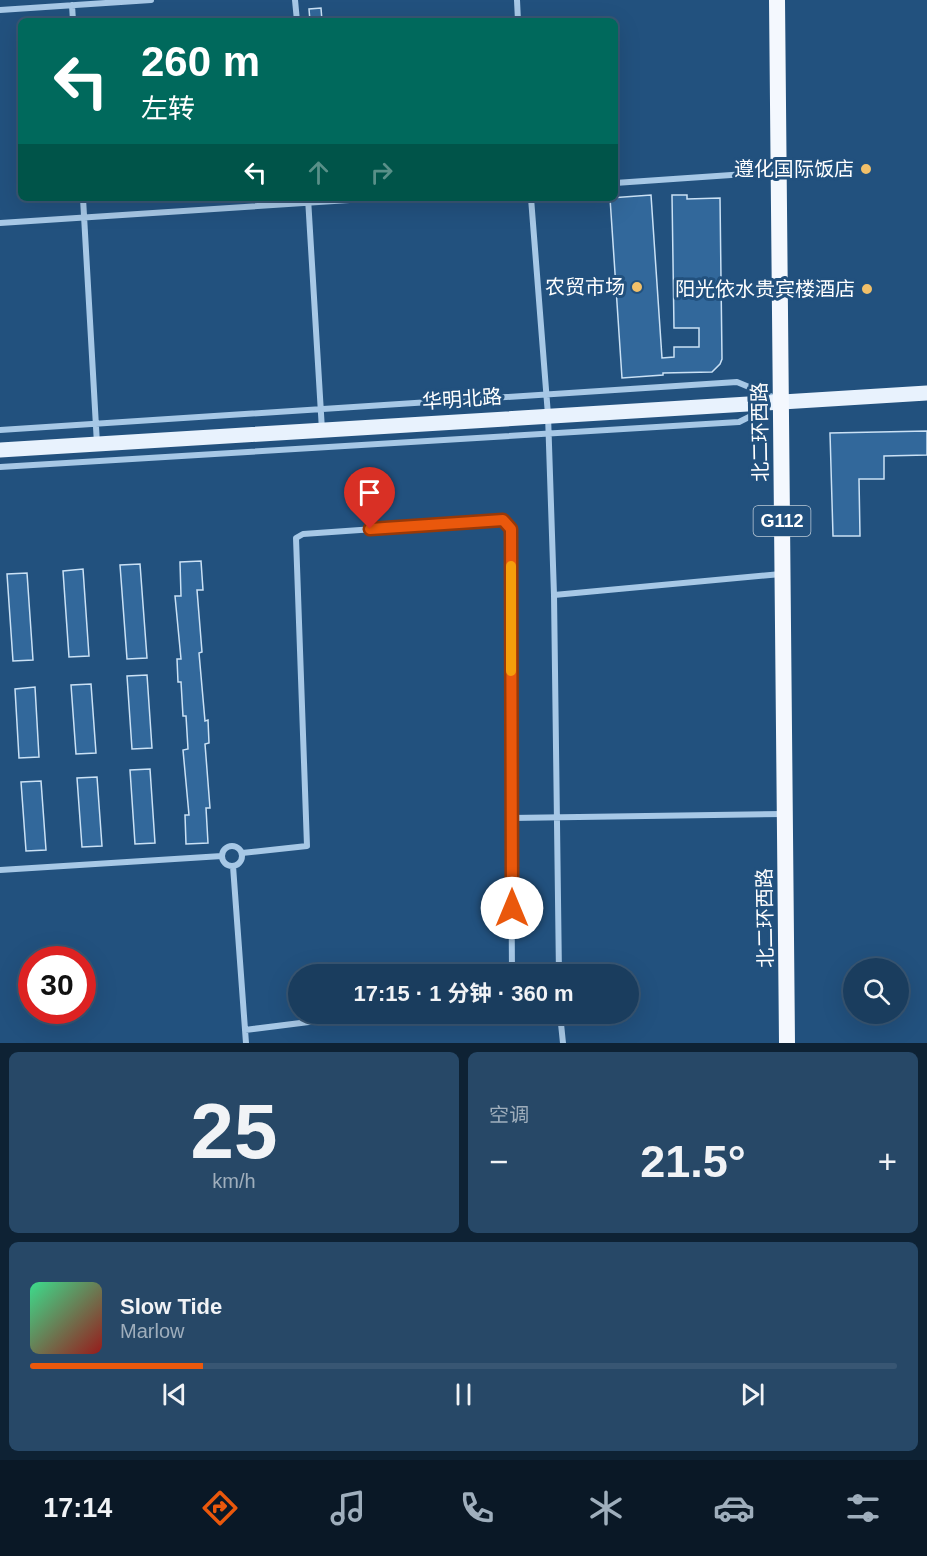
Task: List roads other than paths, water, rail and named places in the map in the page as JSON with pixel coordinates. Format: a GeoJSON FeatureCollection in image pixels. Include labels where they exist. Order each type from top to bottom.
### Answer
{"type":"FeatureCollection","features":[{"type":"Feature","properties":{"kind":"highway","name":"北二环西路"},"geometry":{"type":"LineString","coordinates":[[777,0],[787,1043]]}},
{"type":"Feature","properties":{"kind":"main road","name":"华明北路"},"geometry":{"type":"LineString","coordinates":[[0,450],[548,414],[927,393]]}},
{"type":"Feature","properties":{"kind":"street"},"geometry":{"type":"LineString","coordinates":[[0,10],[151,0]]}},
{"type":"Feature","properties":{"kind":"street"},"geometry":{"type":"LineString","coordinates":[[295,0],[297,18]]}},
{"type":"Feature","properties":{"kind":"street"},"geometry":{"type":"LineString","coordinates":[[517,0],[518,18]]}},
{"type":"Feature","properties":{"kind":"street"},"geometry":{"type":"LineString","coordinates":[[72,5],[73,18]]}},
{"type":"Feature","properties":{"kind":"street"},"geometry":{"type":"LineString","coordinates":[[618,183],[778,172]]}},
{"type":"Feature","properties":{"kind":"street"},"geometry":{"type":"LineString","coordinates":[[83,201],[97,444]]}},
{"type":"Feature","properties":{"kind":"street"},"geometry":{"type":"LineString","coordinates":[[0,223],[296,201]]}},
{"type":"Feature","properties":{"kind":"street"},"geometry":{"type":"LineString","coordinates":[[308,201],[322,430]]}},
{"type":"Feature","properties":{"kind":"street"},"geometry":{"type":"LineString","coordinates":[[531,201],[549,434],[554,595],[559,964]]}},
{"type":"Feature","properties":{"kind":"street"},"geometry":{"type":"LineString","coordinates":[[0,430],[737,382],[781,401]]}},
{"type":"Feature","properties":{"kind":"street"},"geometry":{"type":"LineString","coordinates":[[0,467],[739,422],[781,401]]}},
{"type":"Feature","properties":{"kind":"street"},"geometry":{"type":"LineString","coordinates":[[242,853],[307,846],[296,538],[303,534],[503,520],[511,529],[512,964]]}},
{"type":"Feature","properties":{"kind":"street"},"geometry":{"type":"LineString","coordinates":[[554,595],[782,573]]}},
{"type":"Feature","properties":{"kind":"street"},"geometry":{"type":"LineString","coordinates":[[511,818],[785,814]]}},
{"type":"Feature","properties":{"kind":"street"},"geometry":{"type":"LineString","coordinates":[[222,856],[229,846],[236,846],[242,853]]}},
{"type":"Feature","properties":{"kind":"street"},"geometry":{"type":"LineString","coordinates":[[233,866],[240,861],[242,853]]}},
{"type":"Feature","properties":{"kind":"street"},"geometry":{"type":"LineString","coordinates":[[222,856],[227,864],[233,866]]}},
{"type":"Feature","properties":{"kind":"street"},"geometry":{"type":"LineString","coordinates":[[0,870],[222,856]]}},
{"type":"Feature","properties":{"kind":"street"},"geometry":{"type":"LineString","coordinates":[[233,866],[246,1043]]}},
{"type":"Feature","properties":{"kind":"street"},"geometry":{"type":"LineString","coordinates":[[245,1030],[293,1024]]}},
{"type":"Feature","properties":{"kind":"street"},"geometry":{"type":"LineString","coordinates":[[561,1024],[563,1043]]}},
{"type":"Feature","properties":{"kind":"place","name":"遵化国际饭店"},"geometry":{"type":"Point","coordinates":[866,169]}},
{"type":"Feature","properties":{"kind":"place","name":"农贸市场"},"geometry":{"type":"Point","coordinates":[637,287]}},
{"type":"Feature","properties":{"kind":"place","name":"阳光依水贵宾楼酒店"},"geometry":{"type":"Point","coordinates":[867,289]}}]}
